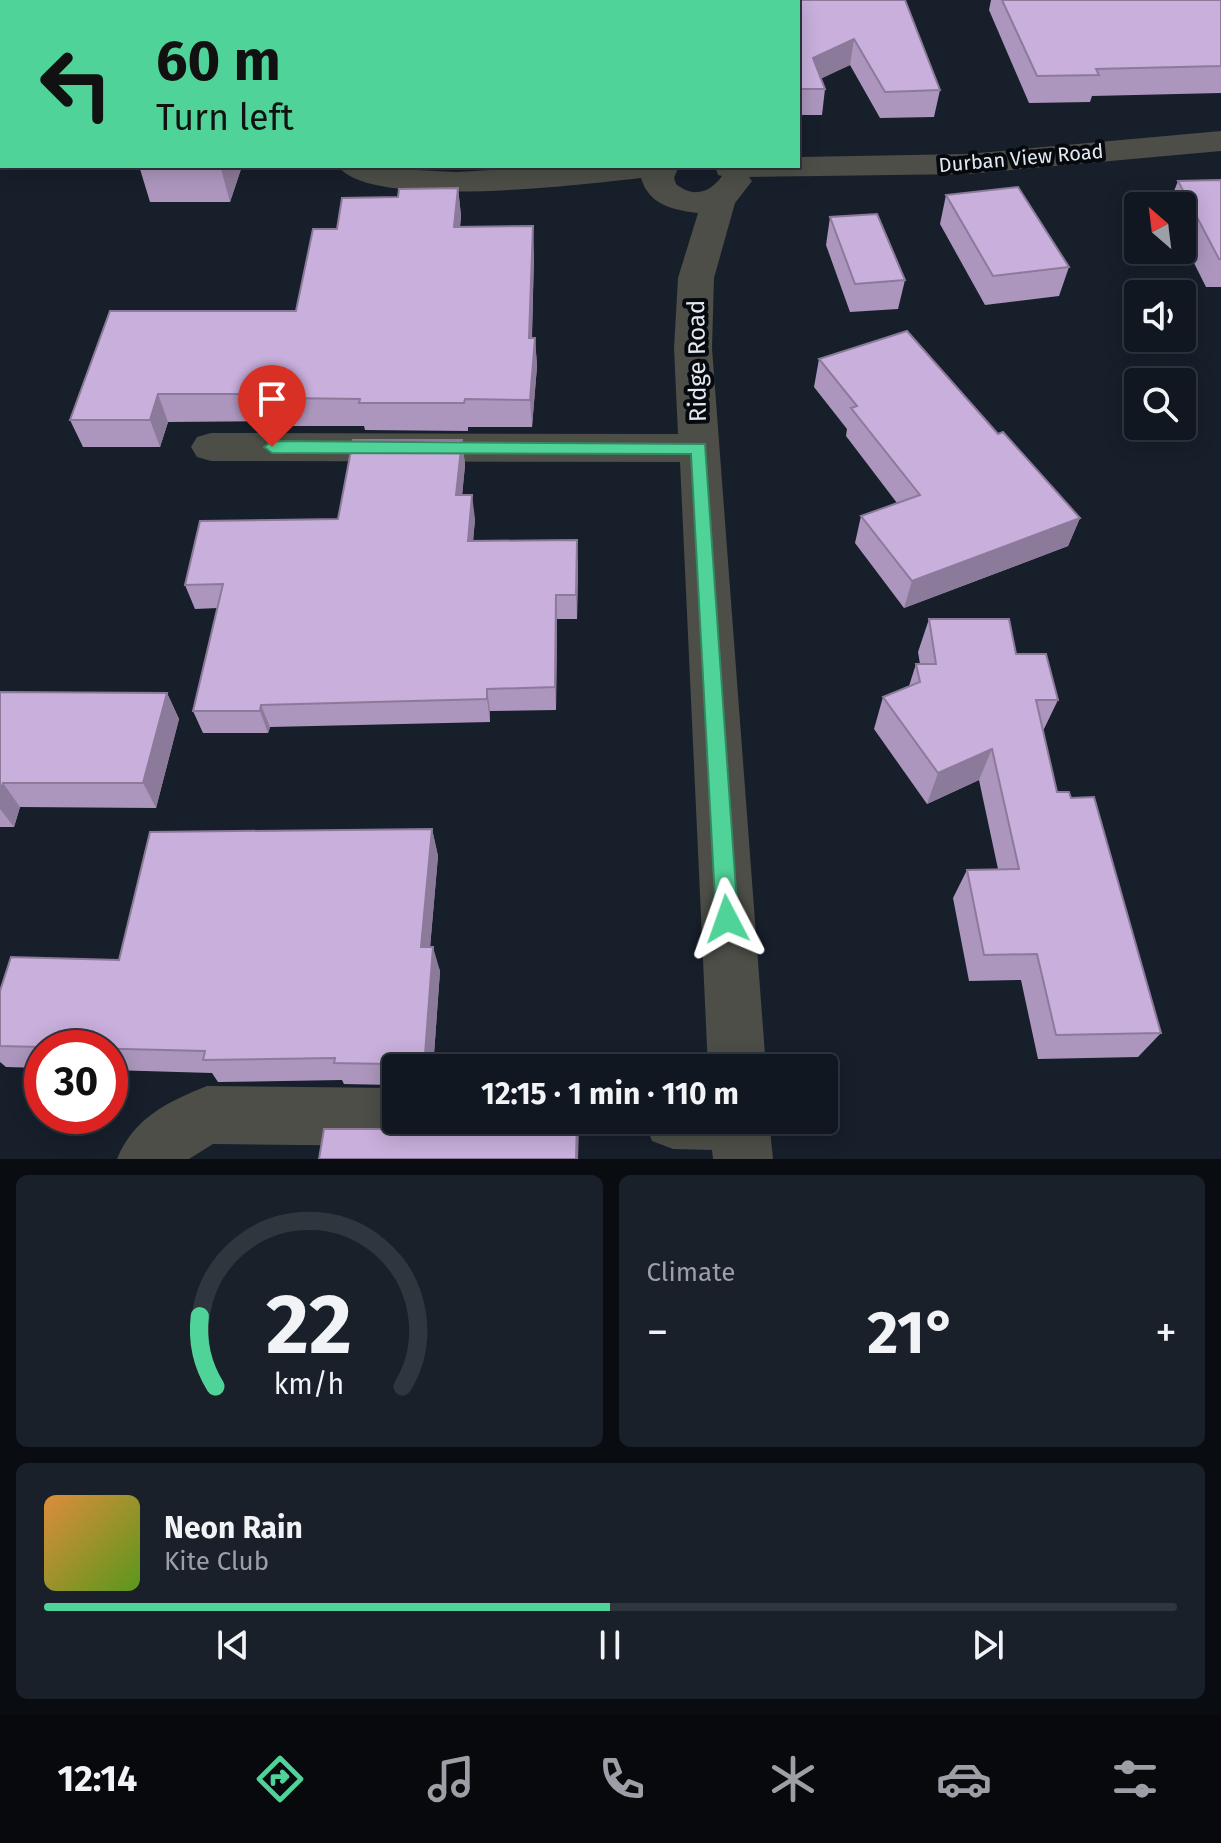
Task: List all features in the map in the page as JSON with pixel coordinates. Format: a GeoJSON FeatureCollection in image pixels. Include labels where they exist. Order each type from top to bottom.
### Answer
{"type":"FeatureCollection","features":[{"type":"Feature","properties":{"kind":"street","name":"Durban View Road"},"geometry":{"type":"LineString","coordinates":[[357,168],[389,179],[422,182],[561,176],[664,180],[696,203],[727,181],[821,168],[967,164],[1221,141]]}},
{"type":"Feature","properties":{"kind":"street","name":"Ridge Road"},"geometry":{"type":"LineString","coordinates":[[664,180],[696,278]]}},
{"type":"Feature","properties":{"kind":"street","name":"Ridge Road"},"geometry":{"type":"LineString","coordinates":[[727,181],[696,278],[693,348],[736,1054]]}},
{"type":"Feature","properties":{"kind":"street"},"geometry":{"type":"LineString","coordinates":[[211,447],[699,448]]}},
{"type":"Feature","properties":{"kind":"street"},"geometry":{"type":"LineString","coordinates":[[147,1159],[160,1143],[207,1115],[382,1117]]}},
{"type":"Feature","properties":{"kind":"street"},"geometry":{"type":"LineString","coordinates":[[741,1134],[743,1159]]}},
{"type":"Feature","properties":{"kind":"building"},"geometry":{"type":"Polygon","coordinates":[[[800,0],[905,0],[940,90],[885,92],[854,39],[813,58],[825,89],[800,89],[800,0]]]}},
{"type":"Feature","properties":{"kind":"building"},"geometry":{"type":"Polygon","coordinates":[[[1002,0],[1221,0],[1221,66],[1096,69],[1099,75],[1037,76],[1002,0]]]}},
{"type":"Feature","properties":{"kind":"building"},"geometry":{"type":"Polygon","coordinates":[[[140,168],[221,168],[221,169],[140,168]]]}},
{"type":"Feature","properties":{"kind":"building"},"geometry":{"type":"Polygon","coordinates":[[[1221,180],[1221,259],[1196,215],[1196,192],[1184,192],[1178,181],[1221,180]]]}},
{"type":"Feature","properties":{"kind":"building"},"geometry":{"type":"Polygon","coordinates":[[[1018,187],[1069,267],[993,276],[946,195],[1018,187]]]}},
{"type":"Feature","properties":{"kind":"building"},"geometry":{"type":"Polygon","coordinates":[[[458,188],[454,227],[533,226],[529,338],[535,338],[530,400],[359,403],[360,399],[284,398],[285,394],[158,394],[150,420],[70,420],[110,311],[296,311],[313,229],[337,229],[342,198],[398,197],[399,189],[458,188]]]}},
{"type":"Feature","properties":{"kind":"building"},"geometry":{"type":"Polygon","coordinates":[[[877,214],[905,280],[855,284],[830,217],[877,214]]]}},
{"type":"Feature","properties":{"kind":"building"},"geometry":{"type":"Polygon","coordinates":[[[907,331],[998,434],[1003,432],[1080,518],[912,581],[861,516],[920,495],[851,408],[857,406],[819,359],[907,331]]]}},
{"type":"Feature","properties":{"kind":"building"},"geometry":{"type":"Polygon","coordinates":[[[353,440],[462,440],[456,495],[472,495],[468,541],[577,540],[576,595],[556,595],[555,687],[487,689],[487,699],[261,705],[260,711],[193,711],[223,584],[185,585],[200,521],[338,519],[353,440]]]}},
{"type":"Feature","properties":{"kind":"building"},"geometry":{"type":"Polygon","coordinates":[[[929,619],[1009,619],[1016,654],[1046,654],[1058,700],[1036,700],[1057,792],[1069,792],[1071,798],[1094,797],[1161,1033],[1056,1035],[1037,954],[984,955],[967,870],[1019,869],[992,749],[938,773],[883,697],[920,682],[916,664],[936,664],[929,619]]]}},
{"type":"Feature","properties":{"kind":"building"},"geometry":{"type":"Polygon","coordinates":[[[0,692],[167,693],[143,783],[3,783],[0,791],[0,692]]]}},
{"type":"Feature","properties":{"kind":"building"},"geometry":{"type":"Polygon","coordinates":[[[432,829],[421,947],[433,947],[425,1054],[382,1054],[382,1064],[334,1063],[335,1058],[203,1060],[205,1051],[128,1049],[128,1030],[24,1030],[24,1047],[0,1046],[0,991],[11,957],[119,960],[150,832],[432,829]]]}},
{"type":"Feature","properties":{"kind":"building"},"geometry":{"type":"Polygon","coordinates":[[[324,1129],[382,1129],[382,1134],[577,1134],[576,1159],[319,1159],[324,1129]]]}},
{"type":"Feature","properties":{"kind":"route"},"geometry":{"type":"LineString","coordinates":[[272,447],[699,448],[727,919]]}}]}
